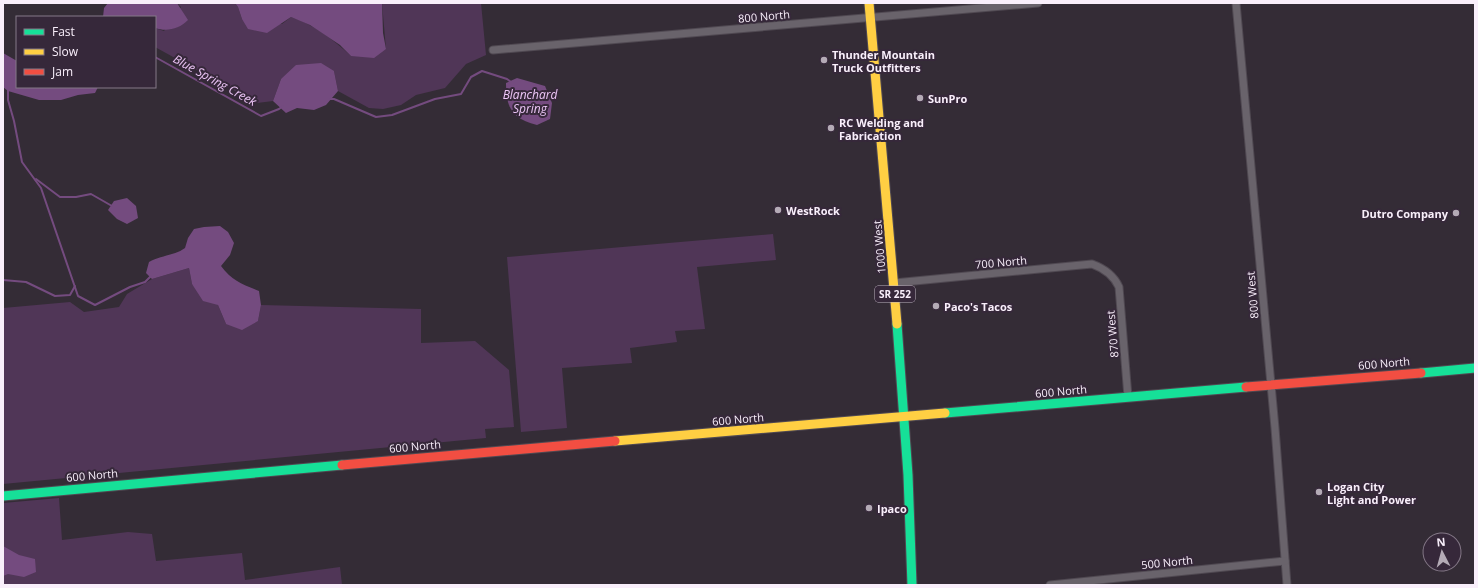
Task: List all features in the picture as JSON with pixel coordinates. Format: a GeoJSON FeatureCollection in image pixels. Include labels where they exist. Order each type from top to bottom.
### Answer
{"type":"FeatureCollection","features":[{"type":"Feature","properties":{"kind":"street","name":"1000 West"},"geometry":{"type":"LineString","coordinates":[[869,3],[894,282],[904,417],[910,502],[912,585]]}},
{"type":"Feature","properties":{"kind":"street","name":"800 North"},"geometry":{"type":"LineString","coordinates":[[493,50],[1038,3]]}},
{"type":"Feature","properties":{"kind":"street","name":"800 West"},"geometry":{"type":"LineString","coordinates":[[1236,3],[1271,384],[1287,585]]}},
{"type":"Feature","properties":{"kind":"street","name":"700 North"},"geometry":{"type":"LineString","coordinates":[[894,282],[1092,264],[1099,266],[1108,273]]}},
{"type":"Feature","properties":{"kind":"street","name":"870 West"},"geometry":{"type":"LineString","coordinates":[[1108,273],[1117,282],[1119,287],[1128,397]]}},
{"type":"Feature","properties":{"kind":"street","name":"600 North"},"geometry":{"type":"LineString","coordinates":[[3,496],[519,449],[904,417],[1271,384],[1475,368]]}},
{"type":"Feature","properties":{"kind":"street","name":"500 North"},"geometry":{"type":"LineString","coordinates":[[1050,585],[1285,561]]}},
{"type":"Feature","properties":{"kind":"shaded area"},"geometry":{"type":"Polygon","coordinates":[[[177,3],[235,3],[242,19],[282,24],[291,17],[323,33],[351,56],[386,49],[382,3],[481,3],[486,55],[466,64],[445,88],[416,95],[401,105],[383,109],[369,108],[338,91],[334,71],[281,79],[273,101],[257,103],[156,48],[156,28],[164,31],[181,7],[177,3]]]}},
{"type":"Feature","properties":{"kind":"shaded area"},"geometry":{"type":"Polygon","coordinates":[[[773,234],[776,260],[697,267],[705,329],[675,331],[677,342],[630,348],[632,363],[562,368],[567,428],[521,432],[507,257],[773,234]]]}},
{"type":"Feature","properties":{"kind":"shaded area"},"geometry":{"type":"Polygon","coordinates":[[[189,268],[192,284],[218,305],[226,324],[258,321],[261,305],[421,309],[421,343],[475,341],[509,370],[514,427],[485,429],[486,438],[3,484],[3,308],[70,302],[84,312],[119,307],[127,294],[152,279],[189,268]]]}},
{"type":"Feature","properties":{"kind":"shaded area"},"geometry":{"type":"Polygon","coordinates":[[[59,498],[62,540],[128,532],[152,534],[156,561],[242,553],[245,580],[340,567],[342,585],[3,585],[3,503],[59,498]]]}},
{"type":"Feature","properties":{"kind":"water"},"geometry":{"type":"Polygon","coordinates":[[[108,3],[177,3],[188,20],[177,28],[164,30],[156,28],[156,16],[103,16],[104,8],[108,3]]]}},
{"type":"Feature","properties":{"kind":"water"},"geometry":{"type":"Polygon","coordinates":[[[235,3],[382,3],[383,33],[386,49],[374,58],[351,56],[340,45],[310,25],[291,17],[267,33],[248,29],[235,3]]]}},
{"type":"Feature","properties":{"kind":"water"},"geometry":{"type":"Polygon","coordinates":[[[3,53],[16,60],[16,88],[98,88],[95,93],[78,95],[61,100],[39,100],[8,91],[3,87],[3,53]]]}},
{"type":"Feature","properties":{"kind":"water"},"geometry":{"type":"Polygon","coordinates":[[[321,63],[334,71],[338,91],[326,105],[314,110],[297,108],[286,113],[273,101],[281,79],[296,65],[321,63]]]}},
{"type":"Feature","properties":{"kind":"water","name":"Blanchard Spring"},"geometry":{"type":"Polygon","coordinates":[[[517,78],[545,86],[552,103],[550,119],[537,125],[516,116],[509,106],[506,83],[517,78]]]}},
{"type":"Feature","properties":{"kind":"water"},"geometry":{"type":"Polygon","coordinates":[[[127,198],[136,206],[138,218],[127,224],[117,219],[108,210],[114,201],[127,198]]]}},
{"type":"Feature","properties":{"kind":"water"},"geometry":{"type":"Polygon","coordinates":[[[220,226],[228,232],[234,243],[230,255],[221,266],[233,279],[259,291],[261,305],[258,321],[242,330],[226,324],[218,305],[203,301],[192,284],[189,268],[152,279],[146,273],[149,262],[176,253],[185,248],[188,238],[194,229],[220,226]]]}},
{"type":"Feature","properties":{"kind":"water"},"geometry":{"type":"Polygon","coordinates":[[[3,546],[19,555],[35,559],[36,572],[24,577],[8,574],[3,576],[3,546]]]}},
{"type":"Feature","properties":{"kind":"waterway","name":"Blue Spring Creek"},"geometry":{"type":"LineString","coordinates":[[156,58],[261,116],[283,106]]}},
{"type":"Feature","properties":{"kind":"waterway","name":"Blue Spring Creek"},"geometry":{"type":"LineString","coordinates":[[330,99],[334,99],[376,117],[392,115],[435,99],[461,94],[471,77],[482,71],[507,79],[511,82]]}},
{"type":"Feature","properties":{"kind":"waterway"},"geometry":{"type":"LineString","coordinates":[[8,89],[8,100],[14,121],[22,162],[41,188],[78,296],[95,305],[130,287],[145,282],[151,276]]}},
{"type":"Feature","properties":{"kind":"waterway"},"geometry":{"type":"LineString","coordinates":[[36,179],[60,197],[76,197],[91,194],[112,206]]}},
{"type":"Feature","properties":{"kind":"waterway"},"geometry":{"type":"LineString","coordinates":[[3,280],[26,282],[55,296],[70,295],[75,286]]}},
{"type":"Feature","properties":{"kind":"traffic: fast"},"geometry":{"type":"LineString","coordinates":[[897,324],[908,475],[912,585]]}},
{"type":"Feature","properties":{"kind":"traffic: fast"},"geometry":{"type":"LineString","coordinates":[[1421,373],[1475,368]]}},
{"type":"Feature","properties":{"kind":"traffic: fast"},"geometry":{"type":"LineString","coordinates":[[945,413],[1246,387]]}},
{"type":"Feature","properties":{"kind":"traffic: fast"},"geometry":{"type":"LineString","coordinates":[[3,496],[342,465]]}},
{"type":"Feature","properties":{"kind":"traffic: slow"},"geometry":{"type":"LineString","coordinates":[[869,3],[897,324]]}},
{"type":"Feature","properties":{"kind":"traffic: slow"},"geometry":{"type":"LineString","coordinates":[[615,441],[945,413]]}},
{"type":"Feature","properties":{"kind":"traffic: jam"},"geometry":{"type":"LineString","coordinates":[[1246,387],[1421,373]]}},
{"type":"Feature","properties":{"kind":"traffic: jam"},"geometry":{"type":"LineString","coordinates":[[342,465],[615,441]]}},
{"type":"Feature","properties":{"kind":"place","name":"Thunder Mountain Truck Outfitters"},"geometry":{"type":"Point","coordinates":[824,60]}},
{"type":"Feature","properties":{"kind":"place","name":"SunPro"},"geometry":{"type":"Point","coordinates":[920,98]}},
{"type":"Feature","properties":{"kind":"place","name":"RC Welding and Fabrication"},"geometry":{"type":"Point","coordinates":[831,128]}},
{"type":"Feature","properties":{"kind":"place","name":"WestRock"},"geometry":{"type":"Point","coordinates":[778,210]}},
{"type":"Feature","properties":{"kind":"place","name":"Dutro Company"},"geometry":{"type":"Point","coordinates":[1456,213]}},
{"type":"Feature","properties":{"kind":"place","name":"Paco's Tacos"},"geometry":{"type":"Point","coordinates":[936,306]}},
{"type":"Feature","properties":{"kind":"place","name":"Logan City Light and Power"},"geometry":{"type":"Point","coordinates":[1319,492]}},
{"type":"Feature","properties":{"kind":"place","name":"Ipaco"},"geometry":{"type":"Point","coordinates":[869,508]}}]}
